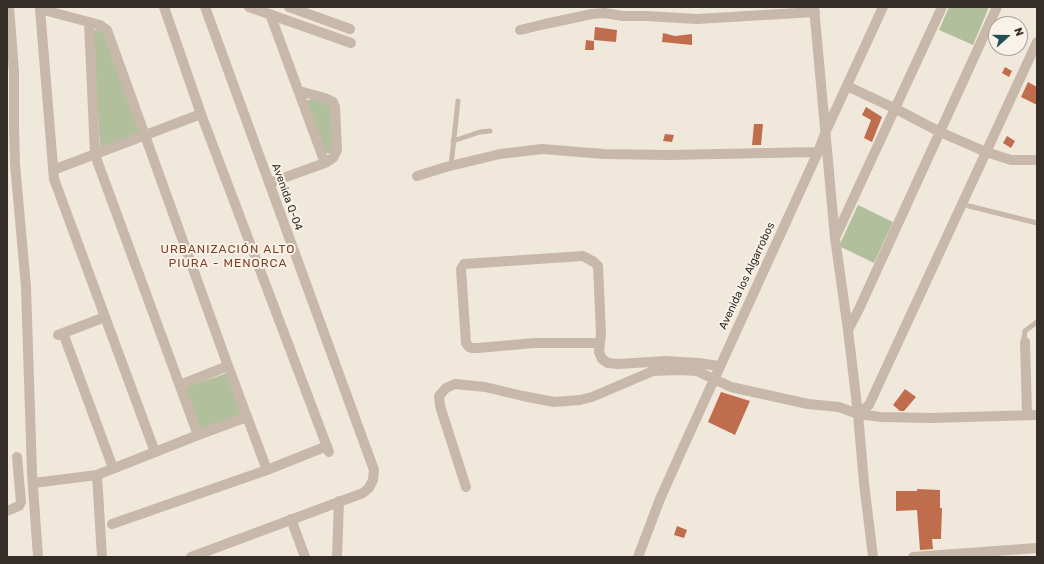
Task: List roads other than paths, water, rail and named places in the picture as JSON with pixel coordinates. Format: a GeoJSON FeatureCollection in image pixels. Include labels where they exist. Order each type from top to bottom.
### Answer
{"type":"FeatureCollection","features":[{"type":"Feature","properties":{"kind":"street"},"geometry":{"type":"LineString","coordinates":[[9,7],[14,72],[15,164],[26,287],[33,483],[38,557]]}},
{"type":"Feature","properties":{"kind":"street"},"geometry":{"type":"LineString","coordinates":[[112,524],[328,449],[201,114],[164,7]]}},
{"type":"Feature","properties":{"kind":"street","name":"Avenida Q-04"},"geometry":{"type":"LineString","coordinates":[[205,7],[374,470],[373,480],[369,488],[363,492],[339,501]]}},
{"type":"Feature","properties":{"kind":"street"},"geometry":{"type":"LineString","coordinates":[[249,7],[351,43]]}},
{"type":"Feature","properties":{"kind":"street"},"geometry":{"type":"LineString","coordinates":[[289,7],[350,29]]}},
{"type":"Feature","properties":{"kind":"street","name":"Avenida los Algarrobos"},"geometry":{"type":"LineString","coordinates":[[638,557],[660,499],[713,378],[818,152],[882,7]]}},
{"type":"Feature","properties":{"kind":"street"},"geometry":{"type":"LineString","coordinates":[[835,238],[942,7]]}},
{"type":"Feature","properties":{"kind":"street"},"geometry":{"type":"LineString","coordinates":[[848,330],[997,7]]}},
{"type":"Feature","properties":{"kind":"street"},"geometry":{"type":"LineString","coordinates":[[155,452],[54,179],[40,9],[100,25],[107,30],[267,470]]}},
{"type":"Feature","properties":{"kind":"street"},"geometry":{"type":"LineString","coordinates":[[520,30],[592,14],[604,13],[623,16],[646,16],[697,20],[815,10],[835,238],[848,330],[858,414],[864,483],[874,557]]}},
{"type":"Feature","properties":{"kind":"street"},"geometry":{"type":"LineString","coordinates":[[270,14],[325,163]]}},
{"type":"Feature","properties":{"kind":"street"},"geometry":{"type":"LineString","coordinates":[[89,22],[95,155],[198,435]]}},
{"type":"Feature","properties":{"kind":"street"},"geometry":{"type":"LineString","coordinates":[[858,414],[869,405],[966,205],[986,152],[1037,42]]}},
{"type":"Feature","properties":{"kind":"street"},"geometry":{"type":"LineString","coordinates":[[847,86],[896,108],[940,132],[986,152],[1011,160],[1037,160]]}},
{"type":"Feature","properties":{"kind":"street"},"geometry":{"type":"LineString","coordinates":[[269,183],[325,163],[333,158],[337,150],[335,107],[333,102],[326,98],[299,91]]}},
{"type":"Feature","properties":{"kind":"street"},"geometry":{"type":"LineString","coordinates":[[53,170],[201,114]]}},
{"type":"Feature","properties":{"kind":"street"},"geometry":{"type":"LineString","coordinates":[[416,176],[500,154],[542,148],[604,154],[668,155],[818,152]]}},
{"type":"Feature","properties":{"kind":"street"},"geometry":{"type":"LineString","coordinates":[[599,343],[535,343],[478,348],[469,347],[466,343],[461,269],[464,264],[583,256],[598,266],[601,333],[599,343],[602,359],[608,364],[666,361],[698,362],[719,366]]}},
{"type":"Feature","properties":{"kind":"street"},"geometry":{"type":"LineString","coordinates":[[105,318],[60,334],[113,468]]}},
{"type":"Feature","properties":{"kind":"street"},"geometry":{"type":"LineString","coordinates":[[466,487],[440,406],[439,396],[446,388],[455,384],[485,387],[554,402],[580,400],[592,397],[653,372],[679,370],[697,371],[731,387],[808,404],[839,407],[858,414],[881,417],[924,418],[1032,415],[1025,342]]}},
{"type":"Feature","properties":{"kind":"street"},"geometry":{"type":"LineString","coordinates":[[180,385],[228,366]]}},
{"type":"Feature","properties":{"kind":"street"},"geometry":{"type":"LineString","coordinates":[[33,483],[97,474],[247,417]]}},
{"type":"Feature","properties":{"kind":"street"},"geometry":{"type":"LineString","coordinates":[[7,511],[19,506],[21,502],[17,457]]}},
{"type":"Feature","properties":{"kind":"street"},"geometry":{"type":"LineString","coordinates":[[97,474],[102,557]]}},
{"type":"Feature","properties":{"kind":"street"},"geometry":{"type":"LineString","coordinates":[[191,557],[339,501],[337,557]]}},
{"type":"Feature","properties":{"kind":"street"},"geometry":{"type":"LineString","coordinates":[[291,519],[306,557]]}},
{"type":"Feature","properties":{"kind":"street"},"geometry":{"type":"LineString","coordinates":[[913,557],[1037,548]]}},
{"type":"Feature","properties":{"kind":"lane"},"geometry":{"type":"LineString","coordinates":[[451,166],[458,101]]}},
{"type":"Feature","properties":{"kind":"lane"},"geometry":{"type":"LineString","coordinates":[[453,141],[480,132],[490,131]]}},
{"type":"Feature","properties":{"kind":"lane"},"geometry":{"type":"LineString","coordinates":[[966,205],[1037,223]]}},
{"type":"Feature","properties":{"kind":"lane"},"geometry":{"type":"LineString","coordinates":[[1025,342],[1025,331],[1037,322]]}},
{"type":"Feature","properties":{"kind":"district","name":"URBANIZACIÓN ALTO PIURA - MENORCA"},"geometry":{"type":"Point","coordinates":[228,257]}}]}
